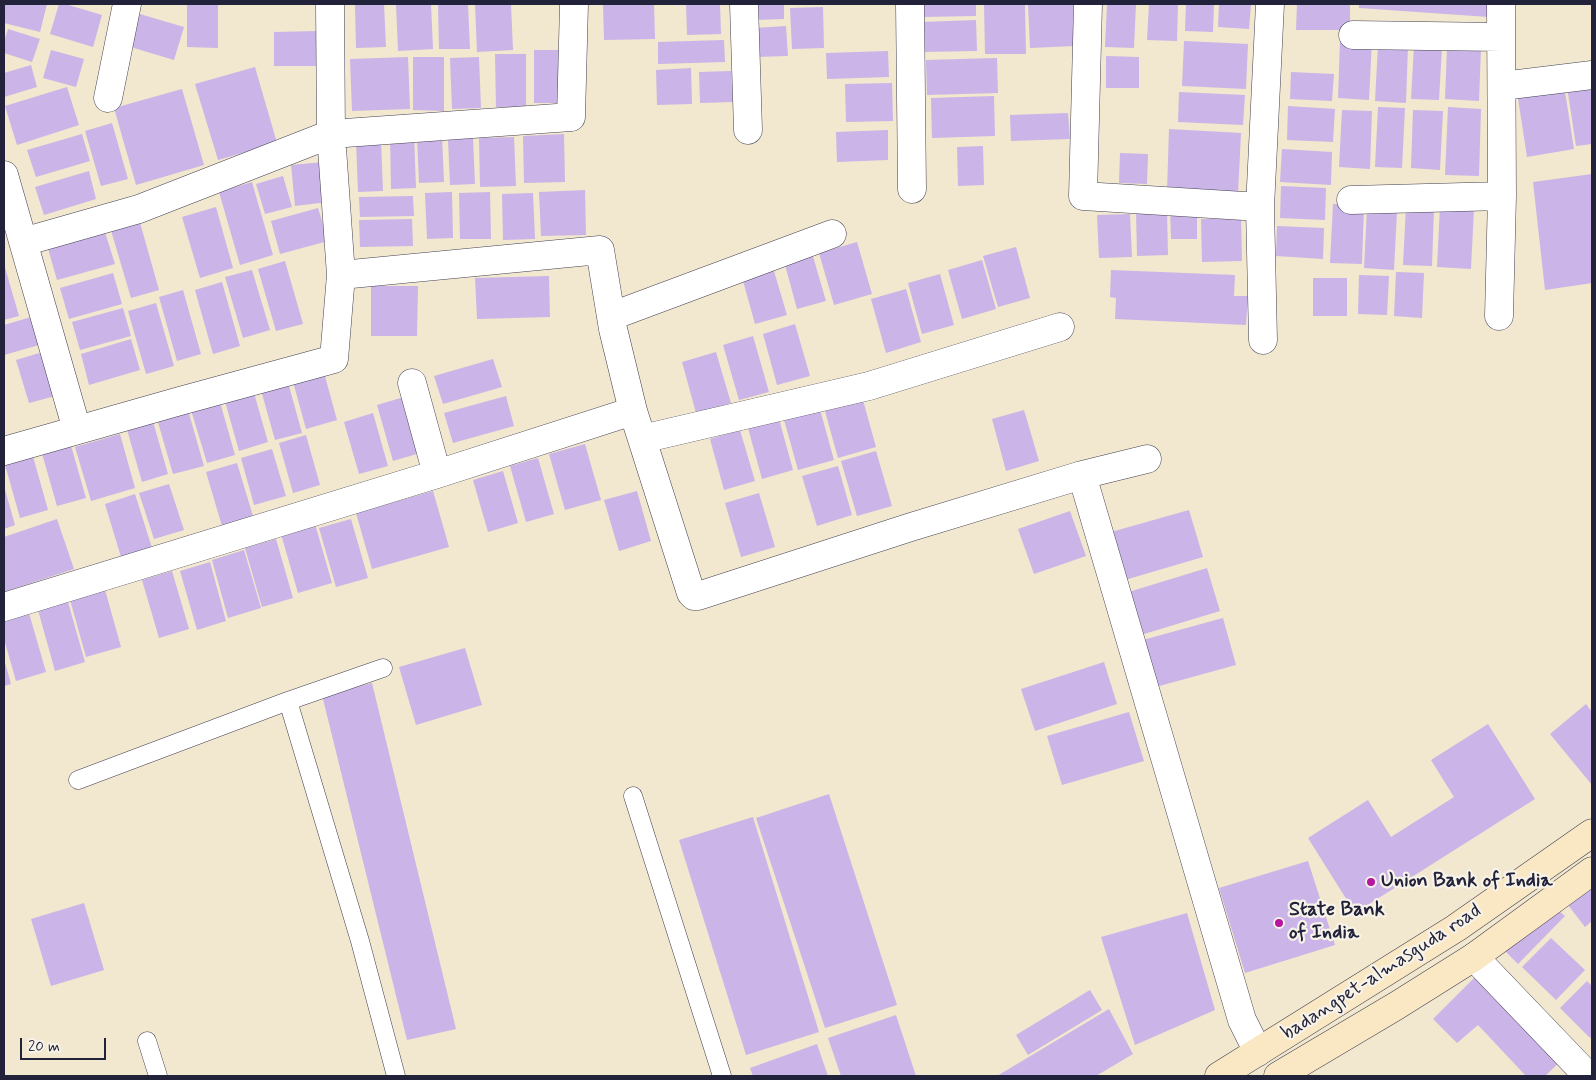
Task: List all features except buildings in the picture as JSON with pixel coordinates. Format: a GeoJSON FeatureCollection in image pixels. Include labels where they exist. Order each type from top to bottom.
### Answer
{"type":"FeatureCollection","features":[{"type":"Feature","properties":{"kind":"street"},"geometry":{"type":"LineString","coordinates":[[108,98],[127,4]]}},
{"type":"Feature","properties":{"kind":"street"},"geometry":{"type":"LineString","coordinates":[[4,451],[334,360],[341,275],[331,134],[330,4]]}},
{"type":"Feature","properties":{"kind":"street"},"geometry":{"type":"LineString","coordinates":[[23,242],[139,209],[331,134],[571,117],[574,4]]}},
{"type":"Feature","properties":{"kind":"street"},"geometry":{"type":"LineString","coordinates":[[744,4],[748,130]]}},
{"type":"Feature","properties":{"kind":"street"},"geometry":{"type":"LineString","coordinates":[[910,4],[912,189]]}},
{"type":"Feature","properties":{"kind":"street"},"geometry":{"type":"LineString","coordinates":[[1088,4],[1083,196],[1260,207]]}},
{"type":"Feature","properties":{"kind":"street"},"geometry":{"type":"LineString","coordinates":[[1263,340],[1260,207],[1270,4]]}},
{"type":"Feature","properties":{"kind":"street"},"geometry":{"type":"LineString","coordinates":[[1499,316],[1502,196],[1501,4]]}},
{"type":"Feature","properties":{"kind":"street"},"geometry":{"type":"LineString","coordinates":[[1353,35],[1502,36]]}},
{"type":"Feature","properties":{"kind":"street"},"geometry":{"type":"LineString","coordinates":[[1502,86],[1592,75]]}},
{"type":"Feature","properties":{"kind":"street"},"geometry":{"type":"LineString","coordinates":[[4,175],[77,430]]}},
{"type":"Feature","properties":{"kind":"street"},"geometry":{"type":"LineString","coordinates":[[1351,200],[1502,196]]}},
{"type":"Feature","properties":{"kind":"street"},"geometry":{"type":"LineString","coordinates":[[612,316],[832,234]]}},
{"type":"Feature","properties":{"kind":"street"},"geometry":{"type":"LineString","coordinates":[[341,275],[600,250],[633,411],[691,593],[694,596],[1082,475],[1147,459]]}},
{"type":"Feature","properties":{"kind":"street"},"geometry":{"type":"LineString","coordinates":[[642,439],[869,386],[1060,327]]}},
{"type":"Feature","properties":{"kind":"street"},"geometry":{"type":"LineString","coordinates":[[412,383],[437,474]]}},
{"type":"Feature","properties":{"kind":"street"},"geometry":{"type":"LineString","coordinates":[[4,607],[437,474],[633,411]]}},
{"type":"Feature","properties":{"kind":"street"},"geometry":{"type":"LineString","coordinates":[[1082,475],[1242,1020],[1258,1052]]}},
{"type":"Feature","properties":{"kind":"street","name":"badangpet-almasguda road"},"geometry":{"type":"LineString","coordinates":[[1219,1076],[1456,928],[1592,833]]}},
{"type":"Feature","properties":{"kind":"street","name":"badangpet-almasguda road"},"geometry":{"type":"LineString","coordinates":[[1278,1076],[1474,957],[1592,871]]}},
{"type":"Feature","properties":{"kind":"street"},"geometry":{"type":"LineString","coordinates":[[1474,957],[1588,1076]]}},
{"type":"Feature","properties":{"kind":"street"},"geometry":{"type":"LineString","coordinates":[[1380,976],[1396,1006]]}},
{"type":"Feature","properties":{"kind":"lane"},"geometry":{"type":"LineString","coordinates":[[78,780],[288,701],[383,668]]}},
{"type":"Feature","properties":{"kind":"lane"},"geometry":{"type":"LineString","coordinates":[[288,701],[360,941],[396,1076]]}},
{"type":"Feature","properties":{"kind":"lane"},"geometry":{"type":"LineString","coordinates":[[633,796],[722,1076]]}},
{"type":"Feature","properties":{"kind":"lane"},"geometry":{"type":"LineString","coordinates":[[147,1040],[158,1076]]}},
{"type":"Feature","properties":{"kind":"place","name":"Union Bank of India"},"geometry":{"type":"Point","coordinates":[1371,882]}},
{"type":"Feature","properties":{"kind":"place","name":"State Bank of India"},"geometry":{"type":"Point","coordinates":[1279,923]}}]}
